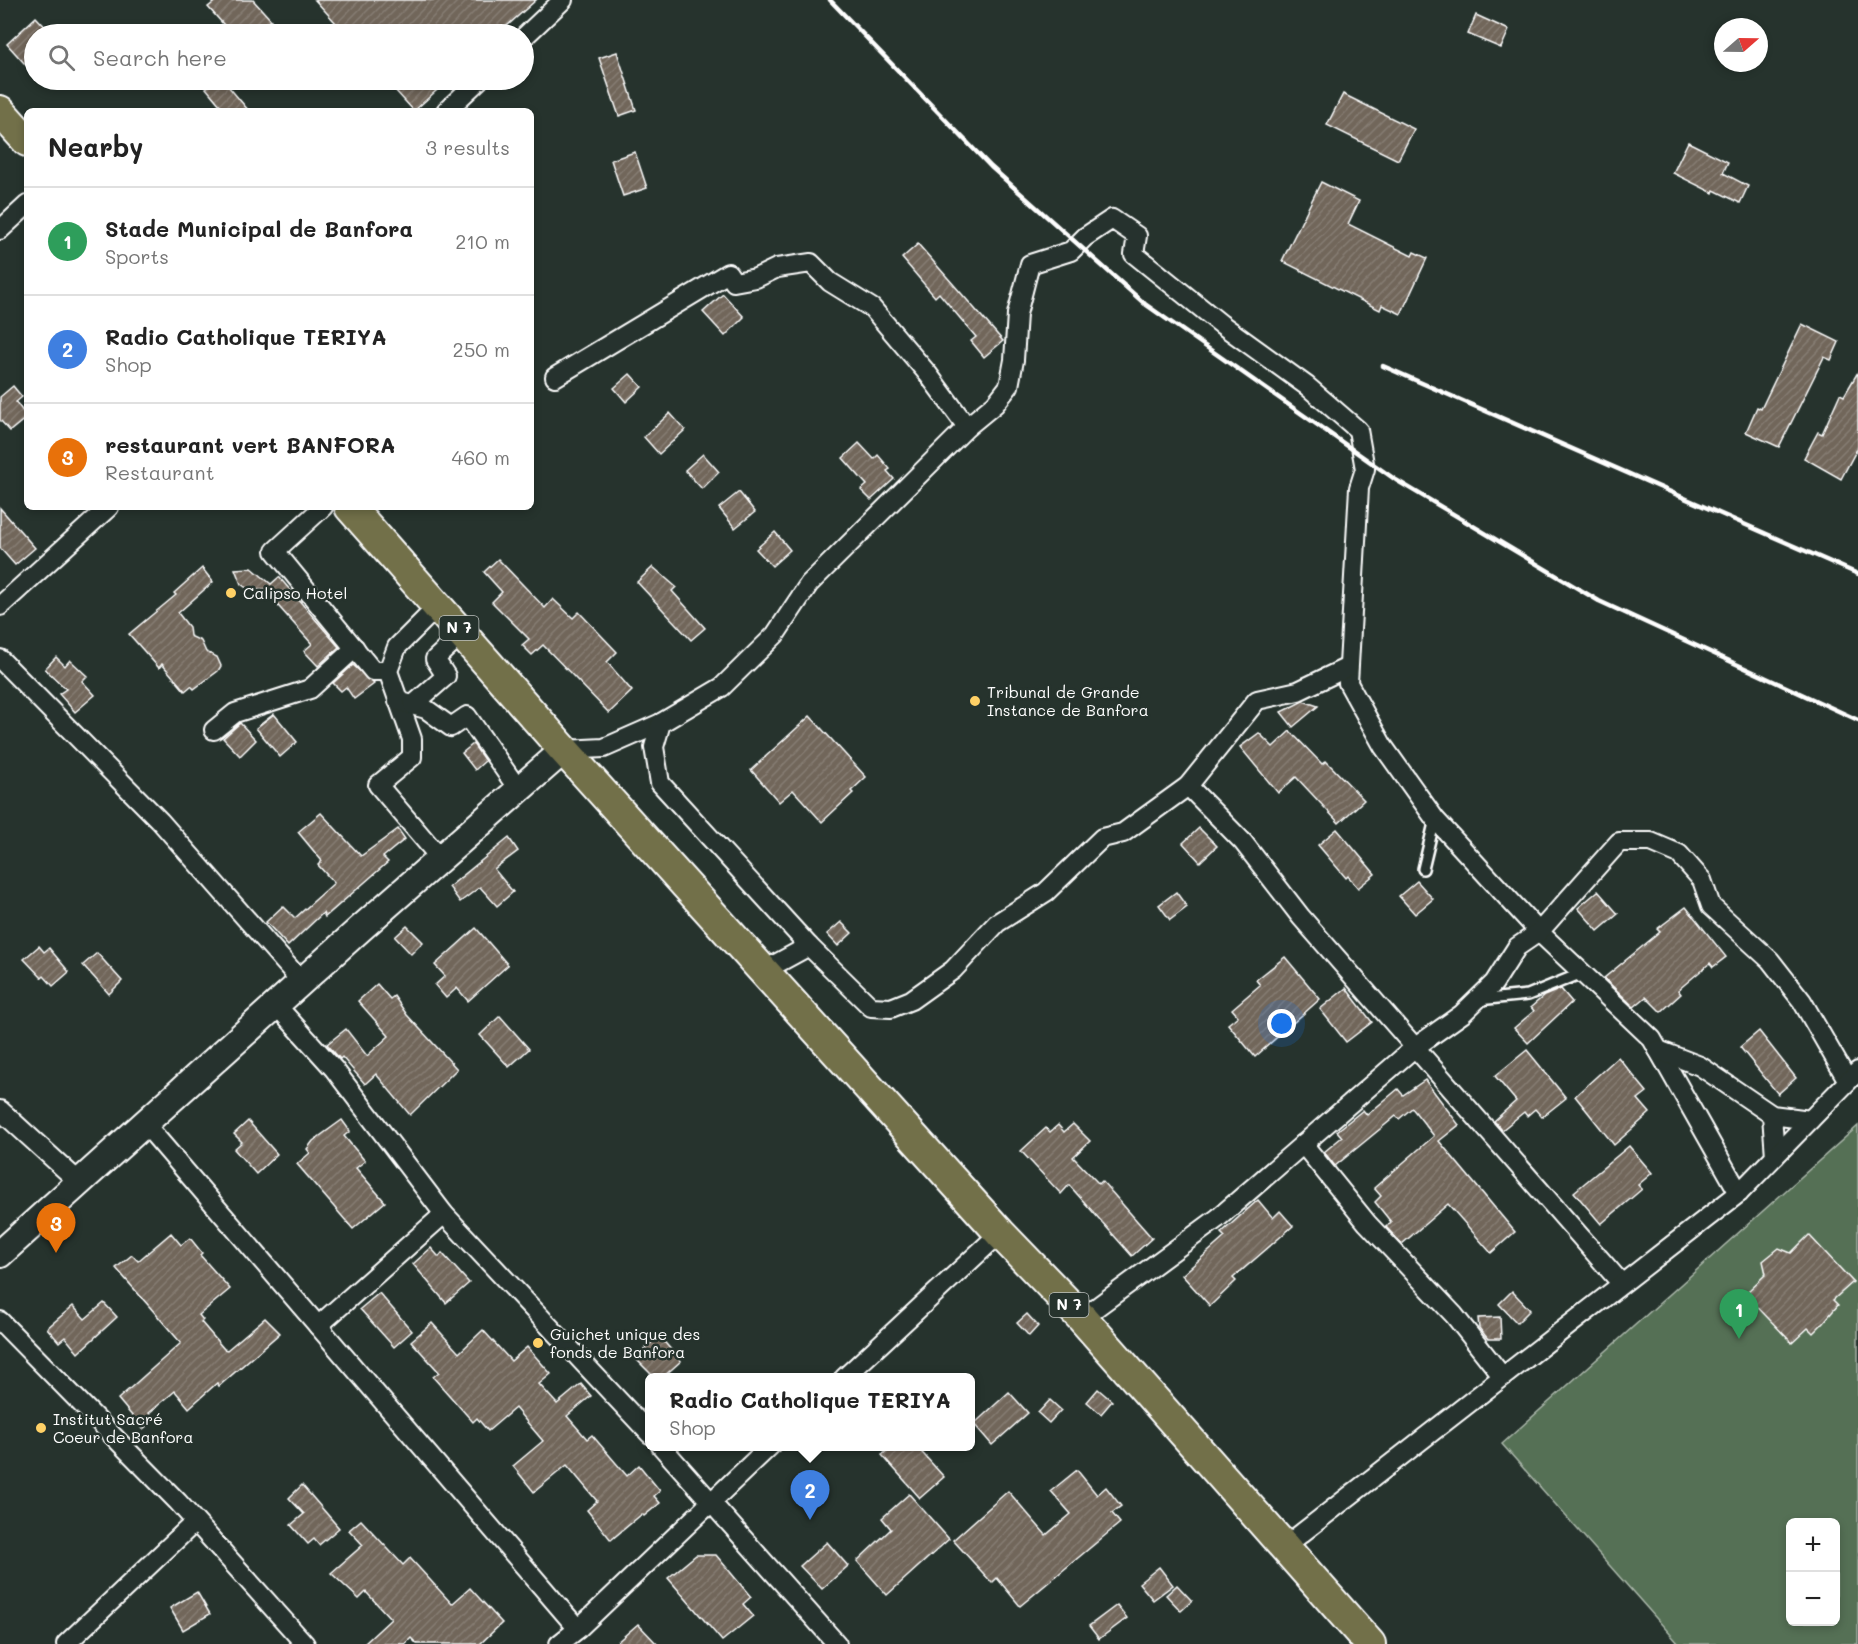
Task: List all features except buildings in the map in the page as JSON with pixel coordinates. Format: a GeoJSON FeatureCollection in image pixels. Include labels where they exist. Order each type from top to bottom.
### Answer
{"type":"FeatureCollection","features":[{"type":"Feature","properties":{"kind":"highway"},"geometry":{"type":"LineString","coordinates":[[0,111],[24,138]]}},
{"type":"Feature","properties":{"kind":"highway","name":"N 7"},"geometry":{"type":"LineString","coordinates":[[353,510],[763,971],[1000,1233],[1082,1318],[1370,1644]]}},
{"type":"Feature","properties":{"kind":"main road"},"geometry":{"type":"LineString","coordinates":[[0,1254],[440,858],[564,750]]}},
{"type":"Feature","properties":{"kind":"street"},"geometry":{"type":"LineString","coordinates":[[534,28],[563,0]]}},
{"type":"Feature","properties":{"kind":"street"},"geometry":{"type":"LineString","coordinates":[[449,108],[468,90]]}},
{"type":"Feature","properties":{"kind":"street"},"geometry":{"type":"LineString","coordinates":[[0,230],[24,208]]}},
{"type":"Feature","properties":{"kind":"street"},"geometry":{"type":"LineString","coordinates":[[564,750],[604,748],[661,723],[730,679],[776,635],[809,584],[967,427],[995,404],[1009,386],[1014,360],[1017,314],[1030,264],[1071,251],[1112,219],[1137,236],[1134,254],[1221,324],[1307,386],[1358,430],[1365,469],[1359,488],[1348,683],[1383,746],[1435,819],[1539,932],[1652,1039],[1739,1193]]}},
{"type":"Feature","properties":{"kind":"street"},"geometry":{"type":"LineString","coordinates":[[555,377],[728,273],[734,282],[756,278],[777,268],[811,263],[830,282],[872,308],[928,374],[967,427]]}},
{"type":"Feature","properties":{"kind":"street"},"geometry":{"type":"LineString","coordinates":[[0,606],[106,510]]}},
{"type":"Feature","properties":{"kind":"street"},"geometry":{"type":"LineString","coordinates":[[320,510],[274,551],[373,671],[388,671]]}},
{"type":"Feature","properties":{"kind":"street"},"geometry":{"type":"LineString","coordinates":[[439,605],[397,647],[388,671],[405,703],[412,739],[412,757],[378,785],[440,858]]}},
{"type":"Feature","properties":{"kind":"street"},"geometry":{"type":"LineString","coordinates":[[405,703],[446,676],[435,659],[463,633]]}},
{"type":"Feature","properties":{"kind":"street"},"geometry":{"type":"LineString","coordinates":[[214,730],[235,713],[310,689],[355,648]]}},
{"type":"Feature","properties":{"kind":"street"},"geometry":{"type":"LineString","coordinates":[[0,659],[160,821],[302,982]]}},
{"type":"Feature","properties":{"kind":"street"},"geometry":{"type":"LineString","coordinates":[[661,723],[654,747],[660,783],[809,946],[871,1007],[891,1008],[911,1000],[953,970],[997,923],[1046,892],[1102,838],[1123,833],[1188,786],[1257,700],[1298,691],[1348,667]]}},
{"type":"Feature","properties":{"kind":"street"},"geometry":{"type":"LineString","coordinates":[[405,703],[426,709],[451,727],[467,716],[518,789]]}},
{"type":"Feature","properties":{"kind":"street"},"geometry":{"type":"LineString","coordinates":[[1188,786],[1243,842],[1301,917],[1621,1283]]}},
{"type":"Feature","properties":{"kind":"street"},"geometry":{"type":"LineString","coordinates":[[1082,1318],[1218,1218],[1414,1048],[1462,1014],[1494,983],[1517,947],[1539,932],[1619,842],[1651,842],[1679,854],[1702,880],[1711,906],[1770,960],[1802,1001],[1853,1076],[1739,1193],[1284,1547]]}},
{"type":"Feature","properties":{"kind":"street"},"geometry":{"type":"LineString","coordinates":[[763,971],[809,946]]}},
{"type":"Feature","properties":{"kind":"street"},"geometry":{"type":"LineString","coordinates":[[277,1006],[334,1069],[444,1214],[645,1429]]}},
{"type":"Feature","properties":{"kind":"street"},"geometry":{"type":"LineString","coordinates":[[1658,1050],[1700,1066],[1772,1115],[1810,1119]]}},
{"type":"Feature","properties":{"kind":"street"},"geometry":{"type":"LineString","coordinates":[[0,1110],[80,1183]]}},
{"type":"Feature","properties":{"kind":"street"},"geometry":{"type":"LineString","coordinates":[[1772,1115],[1775,1156]]}},
{"type":"Feature","properties":{"kind":"street"},"geometry":{"type":"LineString","coordinates":[[145,1124],[578,1629]]}},
{"type":"Feature","properties":{"kind":"street"},"geometry":{"type":"LineString","coordinates":[[1303,1144],[1367,1223],[1454,1315],[1502,1376]]}},
{"type":"Feature","properties":{"kind":"street"},"geometry":{"type":"LineString","coordinates":[[318,1326],[444,1214]]}},
{"type":"Feature","properties":{"kind":"street"},"geometry":{"type":"LineString","coordinates":[[848,1373],[1000,1233]]}},
{"type":"Feature","properties":{"kind":"street"},"geometry":{"type":"LineString","coordinates":[[0,1321],[195,1522],[304,1644]]}},
{"type":"Feature","properties":{"kind":"street"},"geometry":{"type":"LineString","coordinates":[[665,1451],[837,1644]]}},
{"type":"Feature","properties":{"kind":"street"},"geometry":{"type":"LineString","coordinates":[[559,1644],[578,1629],[765,1451]]}},
{"type":"Feature","properties":{"kind":"street"},"geometry":{"type":"LineString","coordinates":[[66,1644],[195,1522]]}},
{"type":"Feature","properties":{"kind":"lane"},"geometry":{"type":"LineString","coordinates":[[1423,869],[1435,819]]}},
{"type":"Feature","properties":{"kind":"lane"},"geometry":{"type":"LineString","coordinates":[[1476,1001],[1528,994],[1582,973]]}},
{"type":"Feature","properties":{"kind":"green space"},"geometry":{"type":"Polygon","coordinates":[[[1858,1126],[1858,1644],[1679,1644],[1502,1444],[1858,1126]]]}},
{"type":"Feature","properties":{"kind":"railway"},"geometry":{"type":"LineString","coordinates":[[830,0],[991,167],[1145,304],[1396,480],[1599,601],[1858,720]]}},
{"type":"Feature","properties":{"kind":"railway"},"geometry":{"type":"LineString","coordinates":[[1383,366],[1858,574]]}},
{"type":"Feature","properties":{"kind":"place","name":"Calipso Hotel"},"geometry":{"type":"Point","coordinates":[231,593]}},
{"type":"Feature","properties":{"kind":"place","name":"Tribunal de Grande Instance de Banfora"},"geometry":{"type":"Point","coordinates":[975,701]}},
{"type":"Feature","properties":{"kind":"place","name":"restaurant vert BANFORA"},"geometry":{"type":"Point","coordinates":[56,1253]}},
{"type":"Feature","properties":{"kind":"place","name":"Stade Municipal de Banfora"},"geometry":{"type":"Point","coordinates":[1739,1339]}},
{"type":"Feature","properties":{"kind":"place","name":"Guichet unique des fonds de Banfora"},"geometry":{"type":"Point","coordinates":[538,1343]}},
{"type":"Feature","properties":{"kind":"place","name":"Institut Sacré Coeur de Banfora"},"geometry":{"type":"Point","coordinates":[41,1428]}},
{"type":"Feature","properties":{"kind":"place","name":"Radio Catholique TERIYA"},"geometry":{"type":"Point","coordinates":[810,1520]}}]}
